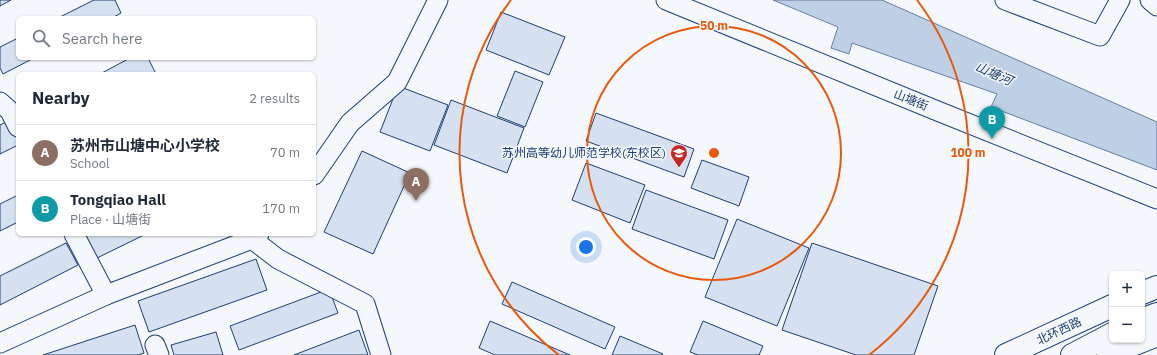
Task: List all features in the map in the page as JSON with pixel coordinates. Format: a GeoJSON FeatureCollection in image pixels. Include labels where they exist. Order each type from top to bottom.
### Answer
{"type":"FeatureCollection","features":[{"type":"Feature","properties":{"kind":"main road"},"geometry":{"type":"LineString","coordinates":[[1145,292],[1157,287]]}},
{"type":"Feature","properties":{"kind":"main road","name":"北环西路"},"geometry":{"type":"LineString","coordinates":[[1006,355],[1110,307]]}},
{"type":"Feature","properties":{"kind":"main road"},"geometry":{"type":"LineString","coordinates":[[1145,319],[1157,314]]}},
{"type":"Feature","properties":{"kind":"main road"},"geometry":{"type":"LineString","coordinates":[[1108,355],[1157,335]]}},
{"type":"Feature","properties":{"kind":"main road"},"geometry":{"type":"LineString","coordinates":[[1072,355],[1109,336]]}},
{"type":"Feature","properties":{"kind":"street"},"geometry":{"type":"LineString","coordinates":[[316,172],[350,123],[397,82],[438,0]]}},
{"type":"Feature","properties":{"kind":"street","name":"山塘街"},"geometry":{"type":"LineString","coordinates":[[666,0],[1157,199]]}},
{"type":"Feature","properties":{"kind":"street"},"geometry":{"type":"LineString","coordinates":[[1004,0],[1100,36],[1120,0]]}},
{"type":"Feature","properties":{"kind":"street"},"geometry":{"type":"LineString","coordinates":[[1150,0],[1157,6]]}},
{"type":"Feature","properties":{"kind":"street"},"geometry":{"type":"LineString","coordinates":[[0,102],[10,112],[16,123]]}},
{"type":"Feature","properties":{"kind":"street"},"geometry":{"type":"LineString","coordinates":[[75,236],[106,295]]}},
{"type":"Feature","properties":{"kind":"street"},"geometry":{"type":"LineString","coordinates":[[0,343],[106,295],[255,236],[278,259],[365,304],[381,355]]}},
{"type":"Feature","properties":{"kind":"water","name":"山塘河"},"geometry":{"type":"Polygon","coordinates":[[[773,0],[882,0],[1157,122],[1157,170],[991,107],[997,94],[852,43],[849,54],[831,48],[838,27],[773,0]]]}},
{"type":"Feature","properties":{"kind":"building"},"geometry":{"type":"Polygon","coordinates":[[[0,0],[11,0],[0,6],[0,0]]]}},
{"type":"Feature","properties":{"kind":"building"},"geometry":{"type":"Polygon","coordinates":[[[94,0],[115,0],[121,13],[116,16],[62,16],[94,0]]]}},
{"type":"Feature","properties":{"kind":"building"},"geometry":{"type":"Polygon","coordinates":[[[501,12],[565,37],[549,75],[486,50],[501,12]]]}},
{"type":"Feature","properties":{"kind":"building"},"geometry":{"type":"Polygon","coordinates":[[[16,39],[16,60],[30,60],[3,74],[0,68],[0,47],[16,39]]]}},
{"type":"Feature","properties":{"kind":"building"},"geometry":{"type":"Polygon","coordinates":[[[126,60],[149,60],[155,72],[104,72],[126,60]]]}},
{"type":"Feature","properties":{"kind":"building"},"geometry":{"type":"Polygon","coordinates":[[[515,71],[543,82],[525,127],[497,116],[515,71]]]}},
{"type":"Feature","properties":{"kind":"building"},"geometry":{"type":"Polygon","coordinates":[[[398,86],[448,105],[430,151],[380,132],[398,86]]]}},
{"type":"Feature","properties":{"kind":"building"},"geometry":{"type":"Polygon","coordinates":[[[451,100],[524,128],[507,173],[434,145],[451,100]]]}},
{"type":"Feature","properties":{"kind":"building"},"geometry":{"type":"Polygon","coordinates":[[[596,113],[694,149],[684,177],[586,141],[596,113]]]}},
{"type":"Feature","properties":{"kind":"building"},"geometry":{"type":"Polygon","coordinates":[[[8,121],[16,136],[16,146],[0,154],[0,125],[8,121]]]}},
{"type":"Feature","properties":{"kind":"building"},"geometry":{"type":"Polygon","coordinates":[[[362,151],[410,173],[373,254],[324,232],[362,151]]]}},
{"type":"Feature","properties":{"kind":"building"},"geometry":{"type":"Polygon","coordinates":[[[702,160],[749,177],[739,206],[691,188],[702,160]]]}},
{"type":"Feature","properties":{"kind":"building"},"geometry":{"type":"Polygon","coordinates":[[[586,163],[645,185],[630,223],[572,200],[586,163]]]}},
{"type":"Feature","properties":{"kind":"building"},"geometry":{"type":"Polygon","coordinates":[[[646,190],[728,220],[714,259],[632,229],[646,190]]]}},
{"type":"Feature","properties":{"kind":"building"},"geometry":{"type":"Polygon","coordinates":[[[16,196],[16,223],[0,231],[0,204],[16,196]]]}},
{"type":"Feature","properties":{"kind":"building"},"geometry":{"type":"Polygon","coordinates":[[[737,219],[809,248],[777,326],[705,297],[737,219]]]}},
{"type":"Feature","properties":{"kind":"building"},"geometry":{"type":"Polygon","coordinates":[[[86,236],[142,236],[95,259],[86,236]]]}},
{"type":"Feature","properties":{"kind":"building"},"geometry":{"type":"Polygon","coordinates":[[[66,243],[78,265],[0,305],[0,276],[66,243]]]}},
{"type":"Feature","properties":{"kind":"building"},"geometry":{"type":"Polygon","coordinates":[[[812,243],[938,286],[914,355],[856,355],[782,330],[812,243]]]}},
{"type":"Feature","properties":{"kind":"building"},"geometry":{"type":"Polygon","coordinates":[[[256,259],[267,290],[149,332],[138,301],[256,259]]]}},
{"type":"Feature","properties":{"kind":"building"},"geometry":{"type":"Polygon","coordinates":[[[512,282],[615,327],[605,349],[502,304],[512,282]]]}},
{"type":"Feature","properties":{"kind":"building"},"geometry":{"type":"Polygon","coordinates":[[[329,289],[338,313],[239,350],[230,326],[329,289]]]}},
{"type":"Feature","properties":{"kind":"building"},"geometry":{"type":"Polygon","coordinates":[[[490,321],[570,355],[495,355],[479,348],[490,321]]]}},
{"type":"Feature","properties":{"kind":"building"},"geometry":{"type":"Polygon","coordinates":[[[703,321],[763,346],[759,355],[698,355],[690,352],[703,321]]]}},
{"type":"Feature","properties":{"kind":"building"},"geometry":{"type":"Polygon","coordinates":[[[135,325],[144,353],[138,355],[43,355],[135,325]]]}},
{"type":"Feature","properties":{"kind":"building"},"geometry":{"type":"Polygon","coordinates":[[[359,330],[368,355],[294,355],[359,330]]]}},
{"type":"Feature","properties":{"kind":"building"},"geometry":{"type":"Polygon","coordinates":[[[216,332],[223,355],[174,355],[171,345],[216,332]]]}},
{"type":"Feature","properties":{"kind":"building"},"geometry":{"type":"Polygon","coordinates":[[[620,336],[663,354],[612,355],[620,336]]]}},
{"type":"Feature","properties":{"kind":"place","name":"Tongqiao Hall"},"geometry":{"type":"Point","coordinates":[992,139]}},
{"type":"Feature","properties":{"kind":"place","name":"苏州高等幼儿师范学校(东校区)"},"geometry":{"type":"Point","coordinates":[679,168]}},
{"type":"Feature","properties":{"kind":"place","name":"苏州市山塘中心小学校"},"geometry":{"type":"Point","coordinates":[416,201]}}]}
